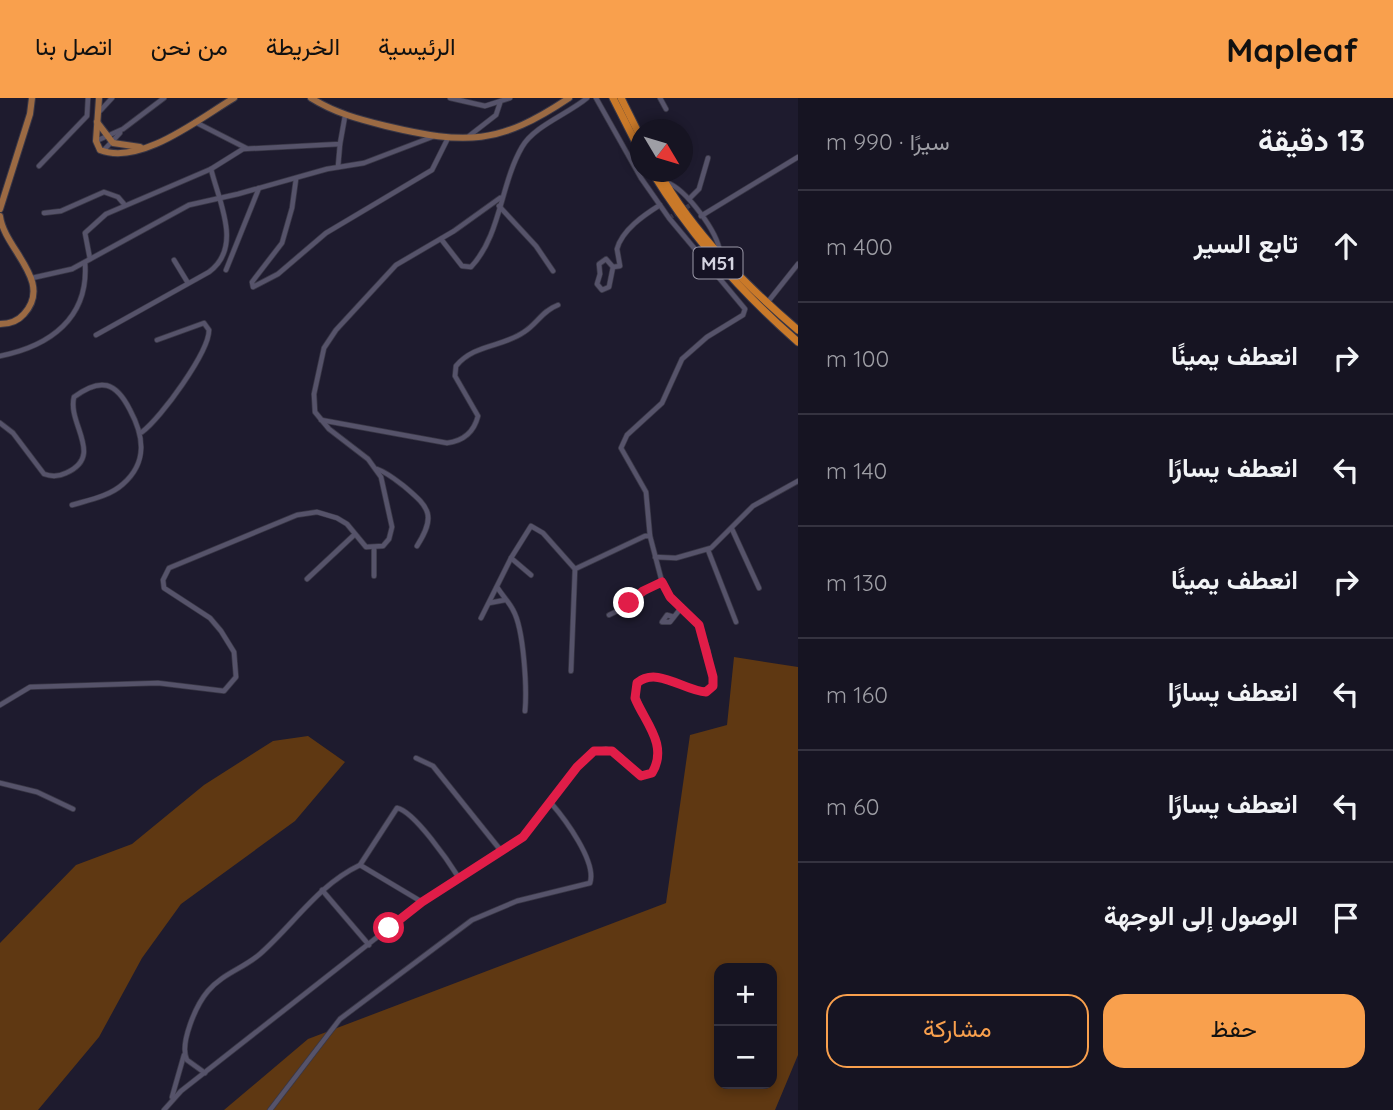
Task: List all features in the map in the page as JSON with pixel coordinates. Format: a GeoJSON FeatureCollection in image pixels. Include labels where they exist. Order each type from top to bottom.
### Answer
{"type":"FeatureCollection","features":[{"type":"Feature","properties":{"kind":"highway"},"geometry":{"type":"LineString","coordinates":[[613,98],[630,131]]}},
{"type":"Feature","properties":{"kind":"highway"},"geometry":{"type":"LineString","coordinates":[[621,98],[632,119]]}},
{"type":"Feature","properties":{"kind":"highway","name":"M51"},"geometry":{"type":"LineString","coordinates":[[661,182],[687,225],[722,267],[798,342]]}},
{"type":"Feature","properties":{"kind":"highway","name":"M51"},"geometry":{"type":"LineString","coordinates":[[665,182],[720,254],[767,303],[798,330]]}},
{"type":"Feature","properties":{"kind":"main road"},"geometry":{"type":"LineString","coordinates":[[0,209],[30,114],[32,98]]}},
{"type":"Feature","properties":{"kind":"main road"},"geometry":{"type":"LineString","coordinates":[[99,98],[96,141],[103,151],[114,155],[148,147],[234,98]]}},
{"type":"Feature","properties":{"kind":"main road"},"geometry":{"type":"LineString","coordinates":[[311,98],[345,116],[432,137],[463,140],[501,134],[569,98]]}},
{"type":"Feature","properties":{"kind":"main road"},"geometry":{"type":"LineString","coordinates":[[97,122],[109,138],[128,148],[148,147]]}},
{"type":"Feature","properties":{"kind":"main road"},"geometry":{"type":"LineString","coordinates":[[0,216],[7,237],[32,278],[34,295],[23,316],[13,323],[0,324]]}},
{"type":"Feature","properties":{"kind":"street"},"geometry":{"type":"LineString","coordinates":[[39,166],[87,116],[88,98]]}},
{"type":"Feature","properties":{"kind":"street"},"geometry":{"type":"LineString","coordinates":[[100,111],[112,98]]}},
{"type":"Feature","properties":{"kind":"street"},"geometry":{"type":"LineString","coordinates":[[96,141],[109,138],[123,130],[164,98]]}},
{"type":"Feature","properties":{"kind":"street"},"geometry":{"type":"LineString","coordinates":[[450,98],[485,106],[510,98]]}},
{"type":"Feature","properties":{"kind":"street"},"geometry":{"type":"LineString","coordinates":[[441,239],[459,263],[469,268],[487,246],[500,198],[524,143],[587,98]]}},
{"type":"Feature","properties":{"kind":"street"},"geometry":{"type":"LineString","coordinates":[[596,98],[630,155]]}},
{"type":"Feature","properties":{"kind":"street"},"geometry":{"type":"LineString","coordinates":[[660,98],[666,109]]}},
{"type":"Feature","properties":{"kind":"street"},"geometry":{"type":"LineString","coordinates":[[463,140],[496,116],[500,102]]}},
{"type":"Feature","properties":{"kind":"street"},"geometry":{"type":"LineString","coordinates":[[338,167],[345,116]]}},
{"type":"Feature","properties":{"kind":"street"},"geometry":{"type":"LineString","coordinates":[[195,121],[246,148]]}},
{"type":"Feature","properties":{"kind":"street"},"geometry":{"type":"LineString","coordinates":[[32,278],[58,275],[189,205],[338,167],[372,161],[432,137]]}},
{"type":"Feature","properties":{"kind":"street"},"geometry":{"type":"LineString","coordinates":[[103,151],[109,138]]}},
{"type":"Feature","properties":{"kind":"street"},"geometry":{"type":"LineString","coordinates":[[296,179],[292,208],[282,243],[252,282],[253,287],[278,274],[326,233],[432,170],[447,139]]}},
{"type":"Feature","properties":{"kind":"street"},"geometry":{"type":"LineString","coordinates":[[0,356],[38,346],[63,326],[85,293],[85,231],[124,204],[211,169],[246,148],[340,144]]}},
{"type":"Feature","properties":{"kind":"street"},"geometry":{"type":"LineString","coordinates":[[701,216],[798,157]]}},
{"type":"Feature","properties":{"kind":"street"},"geometry":{"type":"LineString","coordinates":[[689,199],[699,189],[708,158]]}},
{"type":"Feature","properties":{"kind":"street"},"geometry":{"type":"LineString","coordinates":[[96,335],[189,284],[215,268],[223,257],[227,231],[211,169]]}},
{"type":"Feature","properties":{"kind":"street"},"geometry":{"type":"LineString","coordinates":[[164,1110],[172,1099],[422,902],[502,852],[531,829],[584,759],[600,749],[612,751],[641,776],[652,773],[657,760],[656,743],[649,719],[635,698],[635,687],[640,680],[659,677],[697,691],[712,688],[713,677],[703,634],[696,620],[681,608],[662,582],[650,536],[646,492],[625,460],[621,444],[627,435],[662,403],[681,359],[745,312],[660,205],[646,182]]}},
{"type":"Feature","properties":{"kind":"street"},"geometry":{"type":"LineString","coordinates":[[665,182],[682,191],[689,199],[717,241],[720,254]]}},
{"type":"Feature","properties":{"kind":"street"},"geometry":{"type":"LineString","coordinates":[[226,270],[259,188]]}},
{"type":"Feature","properties":{"kind":"street"},"geometry":{"type":"LineString","coordinates":[[44,213],[61,211],[104,192],[118,197],[124,204]]}},
{"type":"Feature","properties":{"kind":"street"},"geometry":{"type":"LineString","coordinates":[[417,546],[429,522],[426,506],[387,473],[377,469],[320,420],[315,412],[314,394],[324,348],[387,272],[500,198]]}},
{"type":"Feature","properties":{"kind":"street"},"geometry":{"type":"LineString","coordinates":[[498,205],[536,246],[552,271]]}},
{"type":"Feature","properties":{"kind":"street"},"geometry":{"type":"LineString","coordinates":[[613,267],[620,266],[617,249],[623,238],[644,215],[660,205]]}},
{"type":"Feature","properties":{"kind":"street"},"geometry":{"type":"LineString","coordinates":[[606,259],[613,267],[609,287],[600,290],[597,284],[600,274],[598,264],[606,259]]}},
{"type":"Feature","properties":{"kind":"street"},"geometry":{"type":"LineString","coordinates":[[174,260],[189,284]]}},
{"type":"Feature","properties":{"kind":"street"},"geometry":{"type":"LineString","coordinates":[[767,303],[798,264]]}},
{"type":"Feature","properties":{"kind":"street"},"geometry":{"type":"LineString","coordinates":[[709,265],[722,267]]}},
{"type":"Feature","properties":{"kind":"street"},"geometry":{"type":"LineString","coordinates":[[320,420],[447,443],[457,441],[471,432],[478,416],[455,376],[456,366],[478,350],[523,333],[544,312],[558,305]]}},
{"type":"Feature","properties":{"kind":"street"},"geometry":{"type":"LineString","coordinates":[[72,505],[108,493],[125,483],[137,464],[142,432],[161,414],[206,345],[209,330],[201,322],[157,340]]}},
{"type":"Feature","properties":{"kind":"street"},"geometry":{"type":"LineString","coordinates":[[0,424],[13,433],[41,470],[53,477],[73,469],[84,456],[84,440],[72,406],[74,397],[85,390],[102,385],[117,389],[142,432]]}},
{"type":"Feature","properties":{"kind":"street"},"geometry":{"type":"LineString","coordinates":[[0,705],[30,687],[159,683],[224,691],[234,681],[238,669],[230,643],[210,618],[166,591],[162,584],[165,572],[174,565],[305,513],[317,512],[337,518],[347,524],[362,545],[374,548],[389,539],[392,527],[386,491],[377,469]]}},
{"type":"Feature","properties":{"kind":"street"},"geometry":{"type":"LineString","coordinates":[[656,557],[676,558],[708,550],[753,506],[798,481]]}},
{"type":"Feature","properties":{"kind":"street"},"geometry":{"type":"LineString","coordinates":[[481,618],[528,527],[533,526],[575,569],[571,671]]}},
{"type":"Feature","properties":{"kind":"street"},"geometry":{"type":"LineString","coordinates":[[732,528],[759,588]]}},
{"type":"Feature","properties":{"kind":"street"},"geometry":{"type":"LineString","coordinates":[[307,579],[354,535]]}},
{"type":"Feature","properties":{"kind":"street"},"geometry":{"type":"LineString","coordinates":[[575,569],[650,536]]}},
{"type":"Feature","properties":{"kind":"street"},"geometry":{"type":"LineString","coordinates":[[374,548],[374,576]]}},
{"type":"Feature","properties":{"kind":"street"},"geometry":{"type":"LineString","coordinates":[[708,550],[736,622]]}},
{"type":"Feature","properties":{"kind":"street"},"geometry":{"type":"LineString","coordinates":[[511,558],[531,575]]}},
{"type":"Feature","properties":{"kind":"street"},"geometry":{"type":"LineString","coordinates":[[609,615],[622,610],[643,591],[662,582]]}},
{"type":"Feature","properties":{"kind":"street"},"geometry":{"type":"LineString","coordinates":[[497,587],[514,611],[518,624],[527,696],[525,711]]}},
{"type":"Feature","properties":{"kind":"street"},"geometry":{"type":"LineString","coordinates":[[489,603],[505,600]]}},
{"type":"Feature","properties":{"kind":"street"},"geometry":{"type":"LineString","coordinates":[[674,617],[681,608]]}},
{"type":"Feature","properties":{"kind":"street"},"geometry":{"type":"LineString","coordinates":[[416,758],[433,766],[502,852]]}},
{"type":"Feature","properties":{"kind":"street"},"geometry":{"type":"LineString","coordinates":[[0,783],[37,792],[73,809]]}},
{"type":"Feature","properties":{"kind":"street"},"geometry":{"type":"LineString","coordinates":[[270,1110],[340,1019],[472,920],[517,901],[588,885],[592,877],[587,863],[570,827],[551,803]]}},
{"type":"Feature","properties":{"kind":"street"},"geometry":{"type":"LineString","coordinates":[[172,1099],[198,1009],[207,992],[217,981],[257,957],[322,890],[360,865],[393,812],[399,808],[414,819],[459,878]]}},
{"type":"Feature","properties":{"kind":"street"},"geometry":{"type":"LineString","coordinates":[[360,865],[422,902]]}},
{"type":"Feature","properties":{"kind":"street"},"geometry":{"type":"LineString","coordinates":[[322,890],[369,946]]}},
{"type":"Feature","properties":{"kind":"street"},"geometry":{"type":"LineString","coordinates":[[184,1054],[192,1065],[205,1073]]}},
{"type":"Feature","properties":{"kind":"shaded area"},"geometry":{"type":"Polygon","coordinates":[[[734,657],[798,667],[798,1055],[775,1110],[224,1110],[308,1039],[666,903],[690,735],[727,725],[734,657]]]}},
{"type":"Feature","properties":{"kind":"shaded area"},"geometry":{"type":"Polygon","coordinates":[[[308,736],[345,762],[295,821],[181,904],[142,958],[99,1037],[38,1110],[0,1110],[0,943],[76,865],[132,844],[204,785],[273,741],[308,736]]]}},
{"type":"Feature","properties":{"kind":"tunnel"},"geometry":{"type":"LineString","coordinates":[[669,218],[692,204]]}},
{"type":"Feature","properties":{"kind":"route"},"geometry":{"type":"LineString","coordinates":[[389,928],[422,902],[523,837],[577,767],[594,751],[612,751],[641,776],[652,773],[657,760],[656,743],[649,719],[635,698],[637,683],[645,678],[659,677],[706,692],[713,686],[713,677],[699,625],[670,597],[662,582],[643,591],[629,603]]}}]}
